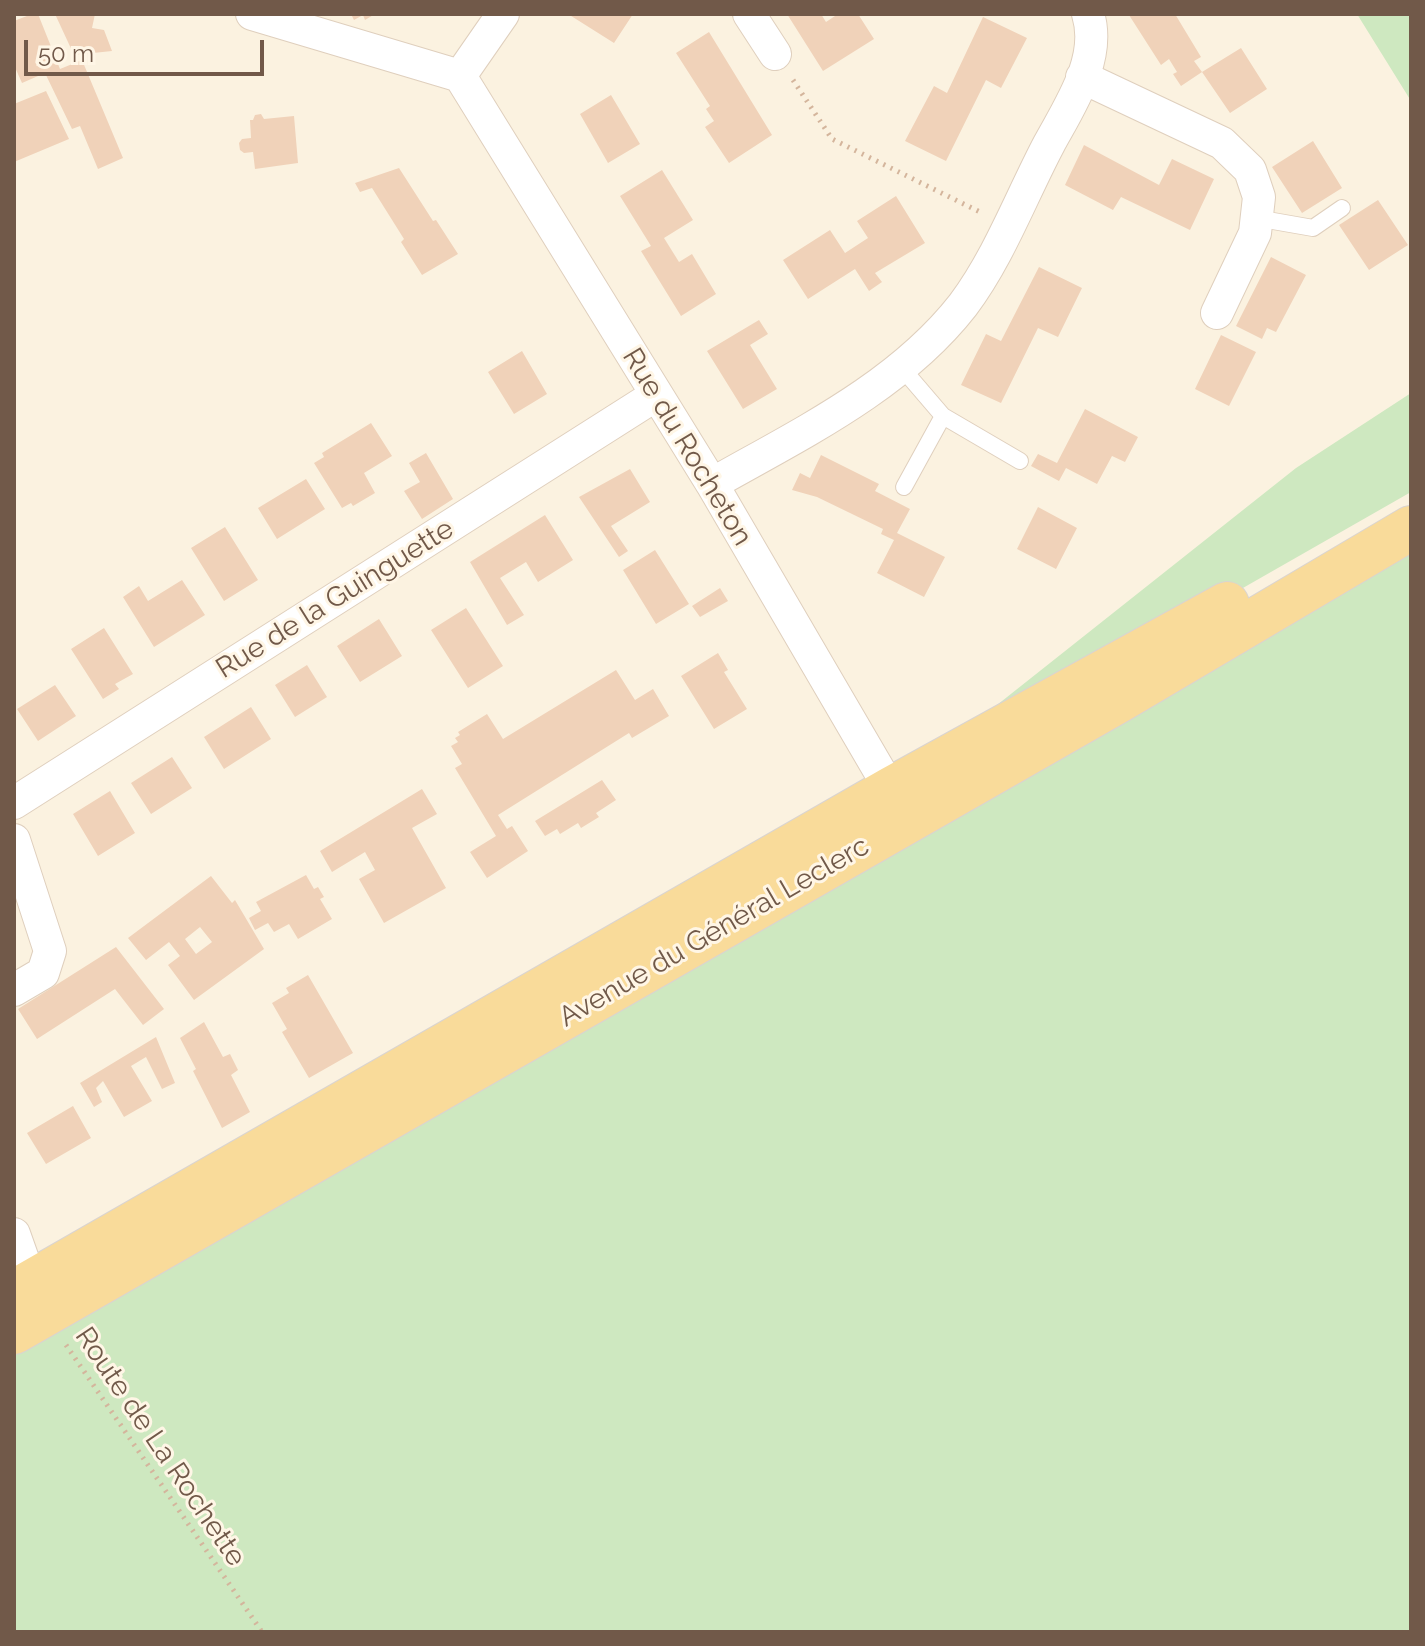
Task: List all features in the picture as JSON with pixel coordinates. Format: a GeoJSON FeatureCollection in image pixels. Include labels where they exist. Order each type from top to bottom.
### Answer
{"type":"FeatureCollection","features":[{"type":"Feature","properties":{"kind":"main road","name":"Avenue du Général Leclerc"},"geometry":{"type":"LineString","coordinates":[[26,1305],[899,805],[1101,671],[1311,560],[1411,501]]}},
{"type":"Feature","properties":{"kind":"main road","name":"Avenue du Général Leclerc"},"geometry":{"type":"LineString","coordinates":[[899,805],[1120,700],[1411,528]]}},
{"type":"Feature","properties":{"kind":"street"},"geometry":{"type":"LineString","coordinates":[[252,14],[460,76],[503,14]]}},
{"type":"Feature","properties":{"kind":"street"},"geometry":{"type":"LineString","coordinates":[[749,14],[775,54]]}},
{"type":"Feature","properties":{"kind":"street"},"geometry":{"type":"LineString","coordinates":[[712,484],[843,409],[934,339],[964,303],[1075,97],[1090,56],[1091,24],[1088,14]]}},
{"type":"Feature","properties":{"kind":"street","name":"Rue du Rocheton"},"geometry":{"type":"LineString","coordinates":[[460,76],[712,484],[899,805]]}},
{"type":"Feature","properties":{"kind":"street"},"geometry":{"type":"LineString","coordinates":[[1082,77],[1222,143],[1250,170],[1259,197],[1255,233],[1217,313]]}},
{"type":"Feature","properties":{"kind":"street","name":"Rue de la Guinguette"},"geometry":{"type":"LineString","coordinates":[[14,803],[656,395]]}},
{"type":"Feature","properties":{"kind":"street"},"geometry":{"type":"LineString","coordinates":[[14,840],[50,951],[43,973],[14,990]]}},
{"type":"Feature","properties":{"kind":"street"},"geometry":{"type":"LineString","coordinates":[[14,1234],[26,1305]]}},
{"type":"Feature","properties":{"kind":"lane"},"geometry":{"type":"LineString","coordinates":[[1256,218],[1313,228],[1342,208]]}},
{"type":"Feature","properties":{"kind":"lane"},"geometry":{"type":"LineString","coordinates":[[901,367],[943,416],[1020,461]]}},
{"type":"Feature","properties":{"kind":"lane"},"geometry":{"type":"LineString","coordinates":[[904,487],[943,416]]}},
{"type":"Feature","properties":{"kind":"path"},"geometry":{"type":"LineString","coordinates":[[775,54],[832,139],[1008,226]]}},
{"type":"Feature","properties":{"kind":"path","name":"Route de La Rochette"},"geometry":{"type":"LineString","coordinates":[[26,1305],[262,1632]]}},
{"type":"Feature","properties":{"kind":"green space"},"geometry":{"type":"Polygon","coordinates":[[[1357,14],[1411,14],[1411,101],[1357,14]]]}},
{"type":"Feature","properties":{"kind":"green space"},"geometry":{"type":"Polygon","coordinates":[[[1411,393],[1411,492],[891,789],[1296,468],[1411,393]]]}},
{"type":"Feature","properties":{"kind":"green space"},"geometry":{"type":"Polygon","coordinates":[[[1411,530],[1411,1632],[14,1632],[14,1332],[1411,530]]]}},
{"type":"Feature","properties":{"kind":"building"},"geometry":{"type":"Polygon","coordinates":[[[38,14],[60,69],[82,60],[123,158],[98,169],[80,126],[72,129],[45,73],[22,83],[14,65],[14,21],[38,14]]]}},
{"type":"Feature","properties":{"kind":"building"},"geometry":{"type":"Polygon","coordinates":[[[55,14],[95,14],[92,28],[104,30],[112,51],[74,55],[55,14]]]}},
{"type":"Feature","properties":{"kind":"building"},"geometry":{"type":"Polygon","coordinates":[[[351,14],[375,14],[365,20],[363,15],[354,20],[351,14]]]}},
{"type":"Feature","properties":{"kind":"building"},"geometry":{"type":"Polygon","coordinates":[[[568,14],[633,14],[614,43],[568,14]]]}},
{"type":"Feature","properties":{"kind":"building"},"geometry":{"type":"Polygon","coordinates":[[[787,14],[821,14],[826,22],[838,14],[858,14],[874,39],[823,71],[787,14]]]}},
{"type":"Feature","properties":{"kind":"building"},"geometry":{"type":"Polygon","coordinates":[[[1131,14],[1175,14],[1201,57],[1194,61],[1202,72],[1181,86],[1173,74],[1177,72],[1169,59],[1161,65],[1131,14]]]}},
{"type":"Feature","properties":{"kind":"building"},"geometry":{"type":"Polygon","coordinates":[[[983,17],[1027,38],[1001,88],[986,80],[946,161],[905,141],[934,86],[947,93],[983,17]]]}},
{"type":"Feature","properties":{"kind":"building"},"geometry":{"type":"Polygon","coordinates":[[[709,32],[772,135],[729,163],[705,127],[714,121],[706,109],[710,106],[676,53],[709,32]]]}},
{"type":"Feature","properties":{"kind":"building"},"geometry":{"type":"Polygon","coordinates":[[[1241,48],[1267,89],[1230,113],[1202,72],[1241,48]]]}},
{"type":"Feature","properties":{"kind":"building"},"geometry":{"type":"Polygon","coordinates":[[[46,91],[69,139],[14,162],[14,104],[46,91]]]}},
{"type":"Feature","properties":{"kind":"building"},"geometry":{"type":"Polygon","coordinates":[[[611,95],[640,144],[608,163],[580,114],[611,95]]]}},
{"type":"Feature","properties":{"kind":"building"},"geometry":{"type":"Polygon","coordinates":[[[261,114],[264,119],[294,116],[298,163],[255,169],[253,152],[240,150],[242,139],[251,138],[250,120],[261,114]]]}},
{"type":"Feature","properties":{"kind":"building"},"geometry":{"type":"Polygon","coordinates":[[[1313,141],[1342,188],[1302,213],[1272,167],[1313,141]]]}},
{"type":"Feature","properties":{"kind":"building"},"geometry":{"type":"Polygon","coordinates":[[[1084,145],[1159,185],[1172,159],[1214,179],[1190,230],[1121,197],[1113,210],[1065,185],[1084,145]]]}},
{"type":"Feature","properties":{"kind":"building"},"geometry":{"type":"Polygon","coordinates":[[[399,168],[458,254],[422,275],[372,188],[360,192],[355,183],[399,168]]]}},
{"type":"Feature","properties":{"kind":"building"},"geometry":{"type":"Polygon","coordinates":[[[662,170],[693,220],[664,238],[679,262],[692,254],[716,294],[681,316],[641,251],[651,246],[620,196],[662,170]]]}},
{"type":"Feature","properties":{"kind":"building"},"geometry":{"type":"Polygon","coordinates":[[[896,196],[925,243],[875,273],[882,282],[869,291],[855,269],[808,299],[783,260],[830,230],[845,253],[868,238],[857,221],[896,196]]]}},
{"type":"Feature","properties":{"kind":"building"},"geometry":{"type":"Polygon","coordinates":[[[1378,200],[1408,245],[1369,270],[1339,225],[1378,200]]]}},
{"type":"Feature","properties":{"kind":"building"},"geometry":{"type":"Polygon","coordinates":[[[1271,257],[1306,275],[1276,332],[1267,328],[1262,339],[1236,326],[1271,257]]]}},
{"type":"Feature","properties":{"kind":"building"},"geometry":{"type":"Polygon","coordinates":[[[1039,267],[1082,288],[1058,337],[1038,328],[1001,403],[961,385],[986,334],[1001,341],[1039,267]]]}},
{"type":"Feature","properties":{"kind":"building"},"geometry":{"type":"Polygon","coordinates":[[[759,320],[768,334],[750,345],[777,389],[743,409],[707,351],[759,320]]]}},
{"type":"Feature","properties":{"kind":"building"},"geometry":{"type":"Polygon","coordinates":[[[1221,335],[1256,352],[1229,406],[1195,389],[1221,335]]]}},
{"type":"Feature","properties":{"kind":"building"},"geometry":{"type":"Polygon","coordinates":[[[522,351],[547,394],[514,414],[488,372],[522,351]]]}},
{"type":"Feature","properties":{"kind":"building"},"geometry":{"type":"Polygon","coordinates":[[[1085,409],[1138,437],[1125,462],[1112,456],[1097,484],[1066,468],[1059,481],[1031,466],[1038,454],[1057,463],[1085,409]]]}},
{"type":"Feature","properties":{"kind":"building"},"geometry":{"type":"Polygon","coordinates":[[[371,423],[392,456],[364,473],[375,493],[353,506],[351,503],[342,508],[314,463],[324,457],[322,453],[371,423]]]}},
{"type":"Feature","properties":{"kind":"building"},"geometry":{"type":"Polygon","coordinates":[[[426,453],[453,499],[422,519],[404,491],[420,482],[409,463],[426,453]]]}},
{"type":"Feature","properties":{"kind":"building"},"geometry":{"type":"Polygon","coordinates":[[[821,455],[879,484],[875,491],[910,509],[897,533],[945,557],[924,597],[877,573],[894,540],[881,534],[883,529],[817,497],[792,490],[800,473],[810,478],[821,455]]]}},
{"type":"Feature","properties":{"kind":"building"},"geometry":{"type":"Polygon","coordinates":[[[630,469],[650,502],[611,526],[628,551],[619,557],[579,497],[630,469]]]}},
{"type":"Feature","properties":{"kind":"building"},"geometry":{"type":"Polygon","coordinates":[[[306,479],[325,509],[277,539],[258,508],[306,479]]]}},
{"type":"Feature","properties":{"kind":"building"},"geometry":{"type":"Polygon","coordinates":[[[1038,507],[1077,528],[1056,569],[1017,549],[1038,507]]]}},
{"type":"Feature","properties":{"kind":"building"},"geometry":{"type":"Polygon","coordinates":[[[545,515],[573,560],[538,582],[526,562],[500,578],[524,615],[507,625],[470,562],[545,515]]]}},
{"type":"Feature","properties":{"kind":"building"},"geometry":{"type":"Polygon","coordinates":[[[225,527],[258,580],[224,601],[191,548],[225,527]]]}},
{"type":"Feature","properties":{"kind":"building"},"geometry":{"type":"Polygon","coordinates":[[[655,550],[689,604],[656,624],[623,570],[655,550]]]}},
{"type":"Feature","properties":{"kind":"building"},"geometry":{"type":"Polygon","coordinates":[[[182,580],[205,615],[154,647],[123,597],[139,586],[148,601],[182,580]]]}},
{"type":"Feature","properties":{"kind":"building"},"geometry":{"type":"Polygon","coordinates":[[[720,588],[728,601],[700,617],[692,606],[720,588]]]}},
{"type":"Feature","properties":{"kind":"building"},"geometry":{"type":"Polygon","coordinates":[[[466,608],[503,666],[468,688],[431,630],[466,608]]]}},
{"type":"Feature","properties":{"kind":"building"},"geometry":{"type":"Polygon","coordinates":[[[379,619],[402,656],[360,682],[337,646],[379,619]]]}},
{"type":"Feature","properties":{"kind":"building"},"geometry":{"type":"Polygon","coordinates":[[[104,628],[133,674],[115,684],[119,689],[103,699],[71,649],[104,628]]]}},
{"type":"Feature","properties":{"kind":"building"},"geometry":{"type":"Polygon","coordinates":[[[718,653],[728,670],[724,672],[747,709],[714,729],[681,676],[718,653]]]}},
{"type":"Feature","properties":{"kind":"building"},"geometry":{"type":"Polygon","coordinates":[[[307,665],[327,697],[295,717],[275,685],[307,665]]]}},
{"type":"Feature","properties":{"kind":"building"},"geometry":{"type":"Polygon","coordinates":[[[616,670],[635,700],[653,689],[669,716],[632,738],[629,733],[498,815],[507,829],[512,826],[528,851],[487,878],[470,852],[496,836],[455,768],[462,764],[451,746],[458,742],[455,738],[460,735],[458,732],[487,714],[503,739],[616,670]]]}},
{"type":"Feature","properties":{"kind":"building"},"geometry":{"type":"Polygon","coordinates":[[[55,685],[76,716],[38,741],[17,709],[55,685]]]}},
{"type":"Feature","properties":{"kind":"building"},"geometry":{"type":"Polygon","coordinates":[[[251,707],[271,739],[224,769],[204,737],[251,707]]]}},
{"type":"Feature","properties":{"kind":"building"},"geometry":{"type":"Polygon","coordinates":[[[172,757],[192,788],[151,814],[131,783],[172,757]]]}},
{"type":"Feature","properties":{"kind":"building"},"geometry":{"type":"Polygon","coordinates":[[[602,780],[616,800],[596,813],[599,817],[581,828],[578,823],[560,834],[557,829],[545,836],[535,821],[602,780]]]}},
{"type":"Feature","properties":{"kind":"building"},"geometry":{"type":"Polygon","coordinates":[[[422,789],[437,814],[412,828],[446,888],[384,923],[359,879],[375,870],[365,852],[332,872],[320,851],[422,789]]]}},
{"type":"Feature","properties":{"kind":"building"},"geometry":{"type":"Polygon","coordinates":[[[110,791],[135,833],[98,856],[73,814],[110,791]]]}},
{"type":"Feature","properties":{"kind":"building"},"geometry":{"type":"Polygon","coordinates":[[[306,875],[314,889],[318,887],[324,897],[320,899],[332,919],[298,939],[289,924],[274,932],[268,923],[255,930],[249,918],[261,911],[256,902],[306,875]]]}},
{"type":"Feature","properties":{"kind":"building"},"geometry":{"type":"Polygon","coordinates":[[[211,876],[232,903],[235,900],[264,949],[194,1000],[168,965],[180,956],[169,942],[146,960],[128,938],[211,876]],[[200,927],[185,939],[196,954],[212,942],[200,927]]]}},
{"type":"Feature","properties":{"kind":"building"},"geometry":{"type":"Polygon","coordinates":[[[116,947],[164,1009],[143,1025],[115,989],[37,1039],[18,1009],[116,947]]]}},
{"type":"Feature","properties":{"kind":"building"},"geometry":{"type":"Polygon","coordinates":[[[308,975],[353,1053],[309,1078],[282,1032],[287,1029],[272,1003],[289,993],[286,988],[308,975]]]}},
{"type":"Feature","properties":{"kind":"building"},"geometry":{"type":"Polygon","coordinates":[[[204,1022],[223,1057],[230,1054],[238,1070],[231,1075],[250,1112],[222,1128],[180,1038],[204,1022]]]}},
{"type":"Feature","properties":{"kind":"building"},"geometry":{"type":"Polygon","coordinates":[[[156,1037],[175,1083],[162,1089],[146,1057],[131,1066],[152,1101],[124,1117],[103,1081],[96,1088],[102,1102],[94,1107],[80,1083],[156,1037]]]}},
{"type":"Feature","properties":{"kind":"building"},"geometry":{"type":"Polygon","coordinates":[[[73,1106],[91,1138],[46,1164],[27,1133],[73,1106]]]}}]}
